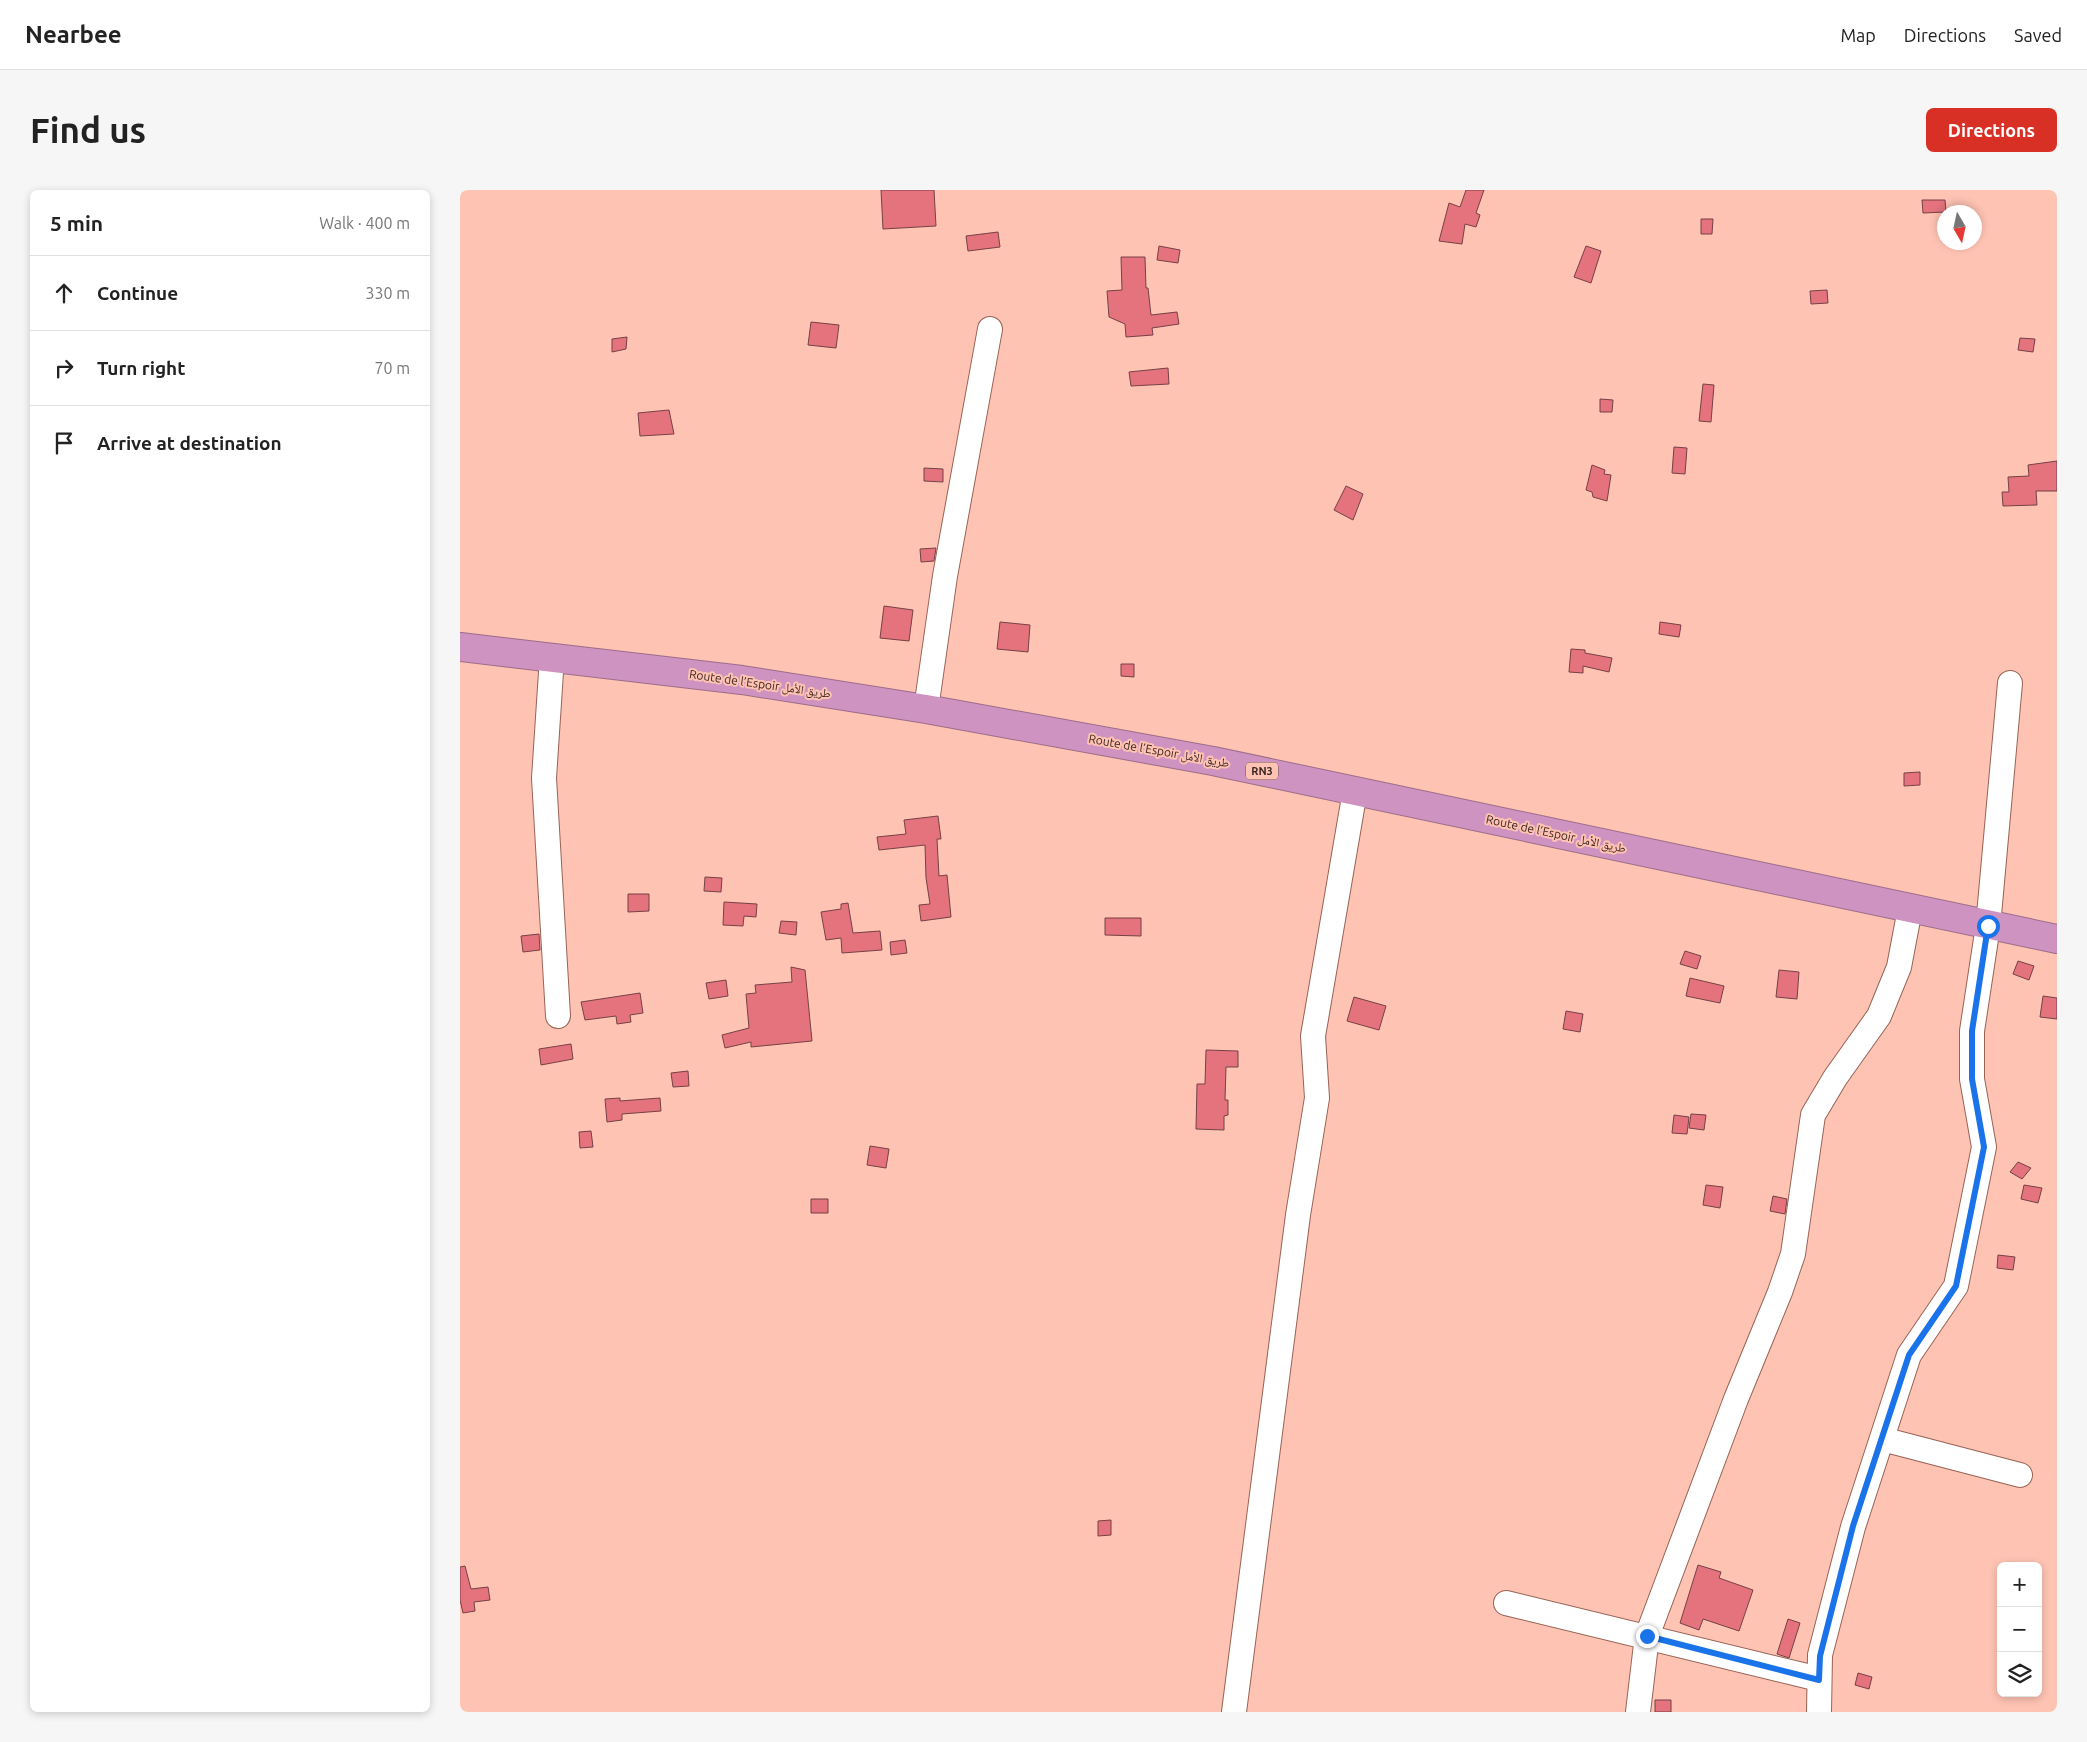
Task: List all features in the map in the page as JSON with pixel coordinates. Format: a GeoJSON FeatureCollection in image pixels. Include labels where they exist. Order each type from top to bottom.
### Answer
{"type":"FeatureCollection","features":[{"type":"Feature","properties":{"kind":"highway","name":"Route de l’Espoir طريق الأمل"},"geometry":{"type":"LineString","coordinates":[[460,647],[742,680],[926,709],[1213,761],[1988,926],[2057,939]]}},
{"type":"Feature","properties":{"kind":"street"},"geometry":{"type":"LineString","coordinates":[[926,709],[945,576],[990,329]]}},
{"type":"Feature","properties":{"kind":"street"},"geometry":{"type":"LineString","coordinates":[[552,657],[544,778],[558,1016]]}},
{"type":"Feature","properties":{"kind":"street"},"geometry":{"type":"LineString","coordinates":[[1819,1712],[1822,1646],[1853,1526],[1909,1355],[1956,1286],[1984,1147],[1972,1079],[1972,1031],[1988,926],[2010,682]]}},
{"type":"Feature","properties":{"kind":"street"},"geometry":{"type":"LineString","coordinates":[[1234,1712],[1298,1215],[1317,1098],[1313,1036],[1355,791]]}},
{"type":"Feature","properties":{"kind":"street"},"geometry":{"type":"LineString","coordinates":[[1638,1712],[1647,1636],[1736,1398],[1780,1292],[1793,1254],[1814,1115],[1834,1078],[1878,1016],[1899,967],[1910,909]]}},
{"type":"Feature","properties":{"kind":"street"},"geometry":{"type":"LineString","coordinates":[[1882,1439],[2020,1475]]}},
{"type":"Feature","properties":{"kind":"street"},"geometry":{"type":"LineString","coordinates":[[1506,1603],[1647,1636],[1819,1680]]}},
{"type":"Feature","properties":{"kind":"building"},"geometry":{"type":"Polygon","coordinates":[[[881,190],[934,190],[936,226],[883,229],[881,190]]]}},
{"type":"Feature","properties":{"kind":"building"},"geometry":{"type":"Polygon","coordinates":[[[1466,190],[1484,190],[1476,213],[1480,215],[1476,227],[1465,224],[1462,244],[1439,241],[1449,203],[1460,207],[1466,190]]]}},
{"type":"Feature","properties":{"kind":"building"},"geometry":{"type":"Polygon","coordinates":[[[1922,200],[1945,200],[1945,205],[1937,205],[1937,212],[1923,213],[1922,200]]]}},
{"type":"Feature","properties":{"kind":"building"},"geometry":{"type":"Polygon","coordinates":[[[1701,219],[1713,219],[1712,234],[1701,234],[1701,219]]]}},
{"type":"Feature","properties":{"kind":"building"},"geometry":{"type":"Polygon","coordinates":[[[998,232],[1000,247],[968,251],[966,236],[998,232]]]}},
{"type":"Feature","properties":{"kind":"building"},"geometry":{"type":"Polygon","coordinates":[[[1159,246],[1180,250],[1178,263],[1157,260],[1159,246]]]}},
{"type":"Feature","properties":{"kind":"building"},"geometry":{"type":"Polygon","coordinates":[[[1586,246],[1601,251],[1591,283],[1574,277],[1586,246]]]}},
{"type":"Feature","properties":{"kind":"building"},"geometry":{"type":"Polygon","coordinates":[[[1121,257],[1145,257],[1146,288],[1148,288],[1151,315],[1177,312],[1179,324],[1152,328],[1153,335],[1126,337],[1125,324],[1109,317],[1107,291],[1122,290],[1121,257]]]}},
{"type":"Feature","properties":{"kind":"building"},"geometry":{"type":"Polygon","coordinates":[[[1827,290],[1828,303],[1811,304],[1810,291],[1827,290]]]}},
{"type":"Feature","properties":{"kind":"building"},"geometry":{"type":"Polygon","coordinates":[[[811,322],[839,325],[836,348],[808,345],[811,322]]]}},
{"type":"Feature","properties":{"kind":"building"},"geometry":{"type":"Polygon","coordinates":[[[627,337],[626,349],[612,352],[612,339],[627,337]]]}},
{"type":"Feature","properties":{"kind":"building"},"geometry":{"type":"Polygon","coordinates":[[[2020,338],[2035,339],[2033,352],[2018,350],[2020,338]]]}},
{"type":"Feature","properties":{"kind":"building"},"geometry":{"type":"Polygon","coordinates":[[[1168,368],[1169,384],[1131,386],[1129,372],[1168,368]]]}},
{"type":"Feature","properties":{"kind":"building"},"geometry":{"type":"Polygon","coordinates":[[[1703,384],[1714,385],[1711,422],[1699,421],[1703,384]]]}},
{"type":"Feature","properties":{"kind":"building"},"geometry":{"type":"Polygon","coordinates":[[[1600,399],[1613,400],[1612,412],[1600,412],[1600,399]]]}},
{"type":"Feature","properties":{"kind":"building"},"geometry":{"type":"Polygon","coordinates":[[[669,410],[674,434],[640,436],[638,413],[669,410]]]}},
{"type":"Feature","properties":{"kind":"building"},"geometry":{"type":"Polygon","coordinates":[[[1674,447],[1687,448],[1685,474],[1672,473],[1674,447]]]}},
{"type":"Feature","properties":{"kind":"building"},"geometry":{"type":"Polygon","coordinates":[[[2057,461],[2057,491],[2036,491],[2037,505],[2003,506],[2002,492],[2009,492],[2008,477],[2029,476],[2028,465],[2057,461]]]}},
{"type":"Feature","properties":{"kind":"building"},"geometry":{"type":"Polygon","coordinates":[[[1592,465],[1605,470],[1604,474],[1611,475],[1607,501],[1593,497],[1592,492],[1586,490],[1592,465]]]}},
{"type":"Feature","properties":{"kind":"building"},"geometry":{"type":"Polygon","coordinates":[[[924,468],[943,469],[943,482],[924,481],[924,468]]]}},
{"type":"Feature","properties":{"kind":"building"},"geometry":{"type":"Polygon","coordinates":[[[1346,486],[1363,494],[1353,520],[1334,510],[1346,486]]]}},
{"type":"Feature","properties":{"kind":"building"},"geometry":{"type":"Polygon","coordinates":[[[936,548],[934,561],[921,562],[920,549],[936,548]]]}},
{"type":"Feature","properties":{"kind":"building"},"geometry":{"type":"Polygon","coordinates":[[[884,606],[913,610],[909,641],[880,638],[884,606]]]}},
{"type":"Feature","properties":{"kind":"building"},"geometry":{"type":"Polygon","coordinates":[[[1000,622],[1030,625],[1028,652],[997,649],[1000,622]]]}},
{"type":"Feature","properties":{"kind":"building"},"geometry":{"type":"Polygon","coordinates":[[[1660,622],[1681,625],[1679,637],[1659,634],[1660,622]]]}},
{"type":"Feature","properties":{"kind":"building"},"geometry":{"type":"Polygon","coordinates":[[[1571,649],[1585,650],[1585,653],[1612,658],[1609,672],[1583,666],[1583,673],[1569,672],[1571,649]]]}},
{"type":"Feature","properties":{"kind":"building"},"geometry":{"type":"Polygon","coordinates":[[[1121,664],[1134,664],[1134,677],[1121,676],[1121,664]]]}},
{"type":"Feature","properties":{"kind":"building"},"geometry":{"type":"Polygon","coordinates":[[[1920,772],[1920,785],[1904,786],[1904,773],[1920,772]]]}},
{"type":"Feature","properties":{"kind":"building"},"geometry":{"type":"Polygon","coordinates":[[[938,816],[941,839],[937,839],[939,876],[947,875],[951,917],[921,921],[919,905],[930,904],[926,878],[925,845],[879,850],[877,837],[906,834],[904,820],[938,816]]]}},
{"type":"Feature","properties":{"kind":"building"},"geometry":{"type":"Polygon","coordinates":[[[705,877],[722,878],[721,892],[704,891],[705,877]]]}},
{"type":"Feature","properties":{"kind":"building"},"geometry":{"type":"Polygon","coordinates":[[[628,894],[649,894],[649,911],[628,912],[628,894]]]}},
{"type":"Feature","properties":{"kind":"building"},"geometry":{"type":"Polygon","coordinates":[[[724,902],[757,904],[756,917],[744,916],[743,926],[723,925],[724,902]]]}},
{"type":"Feature","properties":{"kind":"building"},"geometry":{"type":"Polygon","coordinates":[[[848,903],[853,933],[880,931],[882,950],[842,953],[841,938],[826,940],[821,912],[841,909],[841,904],[848,903]]]}},
{"type":"Feature","properties":{"kind":"building"},"geometry":{"type":"Polygon","coordinates":[[[1105,918],[1141,918],[1141,936],[1105,935],[1105,918]]]}},
{"type":"Feature","properties":{"kind":"building"},"geometry":{"type":"Polygon","coordinates":[[[781,921],[797,922],[796,935],[779,933],[781,921]]]}},
{"type":"Feature","properties":{"kind":"building"},"geometry":{"type":"Polygon","coordinates":[[[539,934],[540,950],[523,952],[521,936],[539,934]]]}},
{"type":"Feature","properties":{"kind":"building"},"geometry":{"type":"Polygon","coordinates":[[[905,940],[907,953],[891,955],[890,942],[905,940]]]}},
{"type":"Feature","properties":{"kind":"building"},"geometry":{"type":"Polygon","coordinates":[[[1685,951],[1701,956],[1697,969],[1680,964],[1685,951]]]}},
{"type":"Feature","properties":{"kind":"building"},"geometry":{"type":"Polygon","coordinates":[[[2018,961],[2034,966],[2029,980],[2013,974],[2018,961]]]}},
{"type":"Feature","properties":{"kind":"building"},"geometry":{"type":"Polygon","coordinates":[[[791,967],[805,970],[812,1041],[751,1047],[751,1042],[725,1048],[722,1035],[749,1028],[746,994],[756,993],[755,985],[792,982],[791,967]]]}},
{"type":"Feature","properties":{"kind":"building"},"geometry":{"type":"Polygon","coordinates":[[[1779,970],[1799,972],[1797,999],[1776,997],[1779,970]]]}},
{"type":"Feature","properties":{"kind":"building"},"geometry":{"type":"Polygon","coordinates":[[[1690,978],[1724,986],[1720,1003],[1686,996],[1690,978]]]}},
{"type":"Feature","properties":{"kind":"building"},"geometry":{"type":"Polygon","coordinates":[[[726,980],[728,996],[709,999],[706,983],[726,980]]]}},
{"type":"Feature","properties":{"kind":"building"},"geometry":{"type":"Polygon","coordinates":[[[640,993],[643,1013],[630,1015],[631,1022],[617,1024],[616,1016],[585,1020],[581,1002],[640,993]]]}},
{"type":"Feature","properties":{"kind":"building"},"geometry":{"type":"Polygon","coordinates":[[[2043,996],[2057,998],[2057,1019],[2040,1017],[2043,996]]]}},
{"type":"Feature","properties":{"kind":"building"},"geometry":{"type":"Polygon","coordinates":[[[1354,997],[1386,1006],[1379,1030],[1347,1021],[1354,997]]]}},
{"type":"Feature","properties":{"kind":"building"},"geometry":{"type":"Polygon","coordinates":[[[1566,1011],[1583,1014],[1580,1032],[1563,1029],[1566,1011]]]}},
{"type":"Feature","properties":{"kind":"building"},"geometry":{"type":"Polygon","coordinates":[[[571,1044],[573,1059],[541,1065],[539,1049],[571,1044]]]}},
{"type":"Feature","properties":{"kind":"building"},"geometry":{"type":"Polygon","coordinates":[[[1206,1050],[1238,1051],[1238,1067],[1226,1067],[1225,1100],[1228,1100],[1228,1115],[1224,1116],[1224,1130],[1196,1129],[1197,1084],[1205,1084],[1206,1050]]]}},
{"type":"Feature","properties":{"kind":"building"},"geometry":{"type":"Polygon","coordinates":[[[688,1071],[689,1086],[673,1087],[671,1073],[688,1071]]]}},
{"type":"Feature","properties":{"kind":"building"},"geometry":{"type":"Polygon","coordinates":[[[620,1098],[620,1101],[660,1098],[661,1111],[622,1114],[622,1120],[607,1122],[605,1099],[620,1098]]]}},
{"type":"Feature","properties":{"kind":"building"},"geometry":{"type":"Polygon","coordinates":[[[1691,1114],[1706,1115],[1704,1130],[1689,1128],[1691,1114]]]}},
{"type":"Feature","properties":{"kind":"building"},"geometry":{"type":"Polygon","coordinates":[[[1674,1115],[1689,1117],[1687,1134],[1672,1133],[1674,1115]]]}},
{"type":"Feature","properties":{"kind":"building"},"geometry":{"type":"Polygon","coordinates":[[[591,1131],[593,1147],[580,1148],[579,1132],[591,1131]]]}},
{"type":"Feature","properties":{"kind":"building"},"geometry":{"type":"Polygon","coordinates":[[[870,1146],[889,1149],[886,1168],[867,1165],[870,1146]]]}},
{"type":"Feature","properties":{"kind":"building"},"geometry":{"type":"Polygon","coordinates":[[[2018,1162],[2031,1168],[2022,1179],[2010,1172],[2018,1162]]]}},
{"type":"Feature","properties":{"kind":"building"},"geometry":{"type":"Polygon","coordinates":[[[1706,1185],[1723,1187],[1720,1208],[1703,1205],[1706,1185]]]}},
{"type":"Feature","properties":{"kind":"building"},"geometry":{"type":"Polygon","coordinates":[[[2024,1185],[2042,1188],[2038,1203],[2021,1199],[2024,1185]]]}},
{"type":"Feature","properties":{"kind":"building"},"geometry":{"type":"Polygon","coordinates":[[[1773,1196],[1787,1199],[1785,1214],[1770,1211],[1773,1196]]]}},
{"type":"Feature","properties":{"kind":"building"},"geometry":{"type":"Polygon","coordinates":[[[811,1199],[828,1199],[828,1213],[811,1213],[811,1199]]]}},
{"type":"Feature","properties":{"kind":"building"},"geometry":{"type":"Polygon","coordinates":[[[1998,1255],[2015,1257],[2013,1270],[1997,1268],[1998,1255]]]}},
{"type":"Feature","properties":{"kind":"building"},"geometry":{"type":"Polygon","coordinates":[[[1111,1520],[1111,1535],[1098,1536],[1098,1521],[1111,1520]]]}},
{"type":"Feature","properties":{"kind":"building"},"geometry":{"type":"Polygon","coordinates":[[[1698,1565],[1721,1572],[1719,1578],[1753,1590],[1739,1631],[1703,1619],[1699,1630],[1680,1623],[1698,1565]]]}},
{"type":"Feature","properties":{"kind":"building"},"geometry":{"type":"Polygon","coordinates":[[[465,1566],[471,1589],[488,1587],[490,1600],[474,1602],[475,1611],[463,1613],[460,1600],[460,1567],[465,1566]]]}},
{"type":"Feature","properties":{"kind":"building"},"geometry":{"type":"Polygon","coordinates":[[[1788,1619],[1800,1623],[1789,1658],[1777,1654],[1788,1619]]]}},
{"type":"Feature","properties":{"kind":"building"},"geometry":{"type":"Polygon","coordinates":[[[1858,1673],[1872,1677],[1869,1689],[1855,1685],[1858,1673]]]}},
{"type":"Feature","properties":{"kind":"building"},"geometry":{"type":"Polygon","coordinates":[[[1655,1700],[1671,1700],[1671,1712],[1655,1712],[1655,1700]]]}},
{"type":"Feature","properties":{"kind":"route"},"geometry":{"type":"LineString","coordinates":[[1647,1636],[1819,1680],[1820,1656],[1853,1526],[1909,1355],[1956,1286],[1984,1147],[1972,1079],[1972,1031],[1988,926]]}}]}
